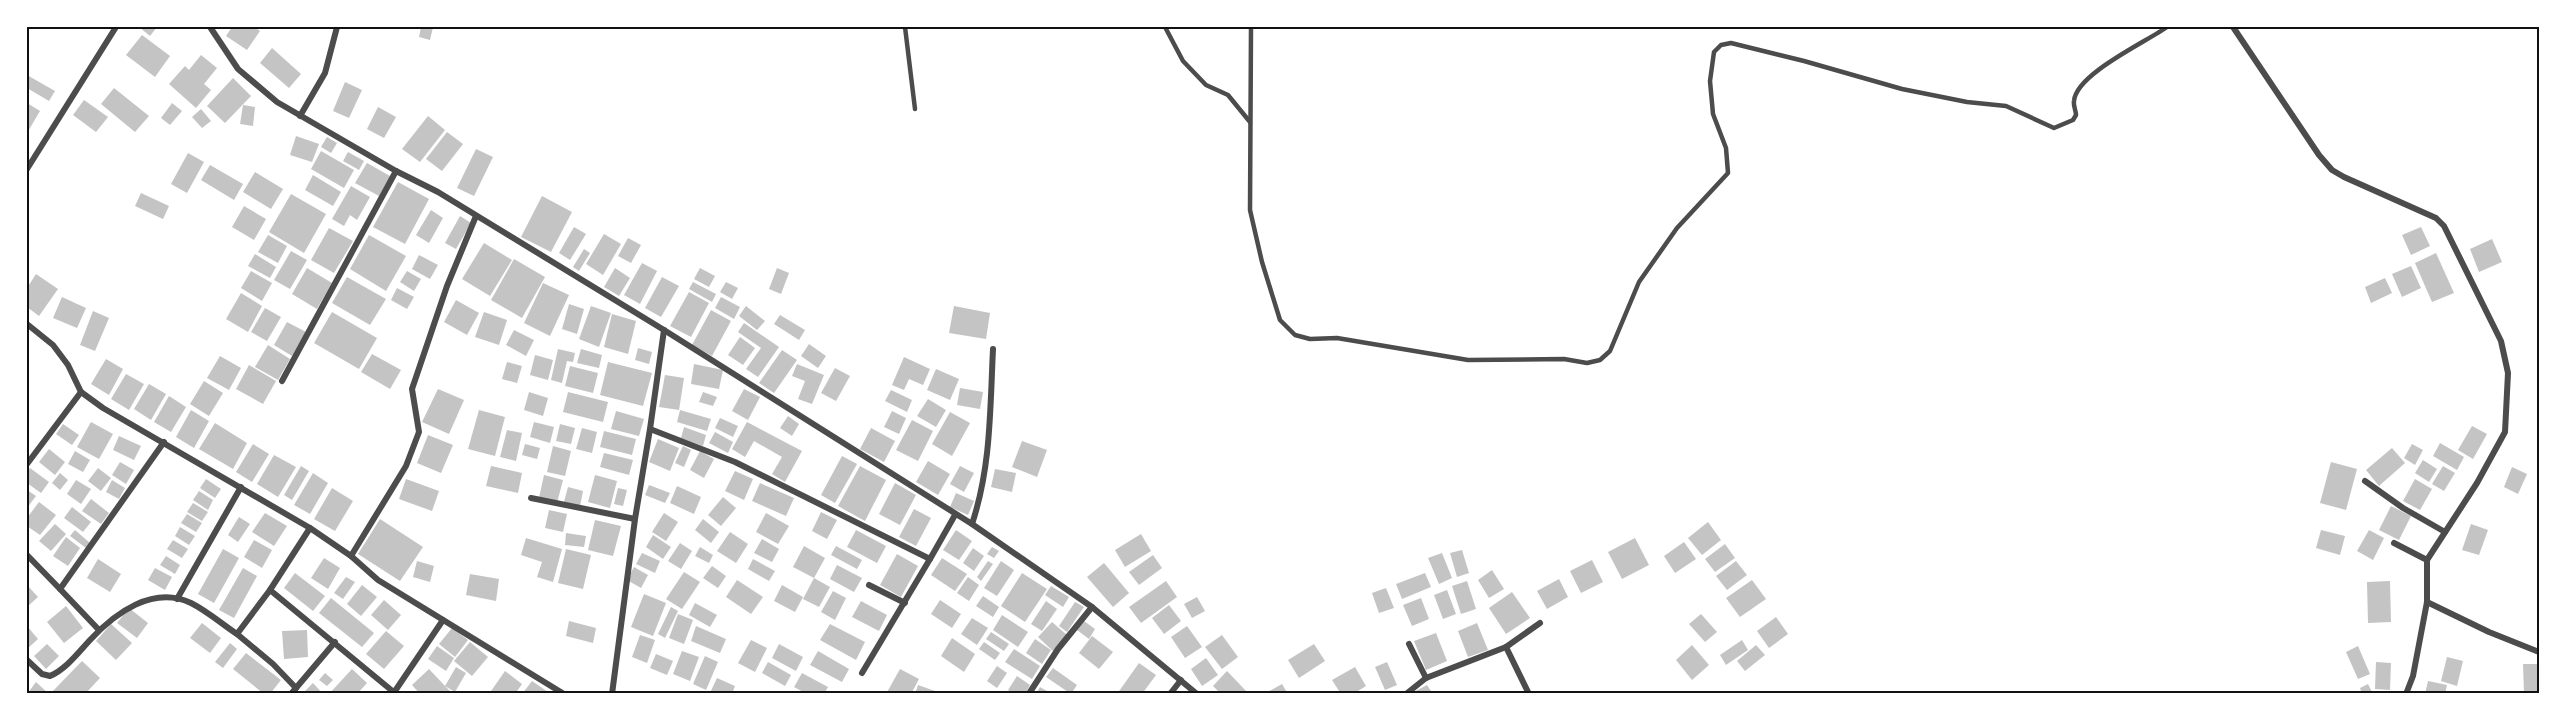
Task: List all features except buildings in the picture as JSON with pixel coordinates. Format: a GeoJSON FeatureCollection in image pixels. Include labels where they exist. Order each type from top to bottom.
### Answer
{"type":"FeatureCollection","features":[{"type":"Feature","properties":{"kind":"street"},"geometry":{"type":"LineString","coordinates":[[27,169],[116,27]]}},
{"type":"Feature","properties":{"kind":"street"},"geometry":{"type":"LineString","coordinates":[[210,27],[238,69],[252,82],[300,116],[476,216],[664,330],[972,524],[1092,607],[1197,694]]}},
{"type":"Feature","properties":{"kind":"street"},"geometry":{"type":"LineString","coordinates":[[300,116],[325,74],[337,27]]}},
{"type":"Feature","properties":{"kind":"street"},"geometry":{"type":"LineString","coordinates":[[2233,27],[2319,155],[2332,170],[2436,218],[2445,226],[2501,341],[2508,373],[2505,432],[2477,483],[2427,561],[2427,602],[2413,676],[2406,694]]}},
{"type":"Feature","properties":{"kind":"street"},"geometry":{"type":"LineString","coordinates":[[282,381],[396,171]]}},
{"type":"Feature","properties":{"kind":"street"},"geometry":{"type":"LineString","coordinates":[[351,556],[406,466],[419,432],[411,389],[447,286],[476,216]]}},
{"type":"Feature","properties":{"kind":"street"},"geometry":{"type":"LineString","coordinates":[[27,324],[53,345],[68,366],[81,392],[102,408],[310,528],[351,556],[378,580],[564,694]]}},
{"type":"Feature","properties":{"kind":"street"},"geometry":{"type":"LineString","coordinates":[[612,694],[634,519],[664,330]]}},
{"type":"Feature","properties":{"kind":"street"},"geometry":{"type":"LineString","coordinates":[[972,524],[983,492],[987,468],[993,349]]}},
{"type":"Feature","properties":{"kind":"street"},"geometry":{"type":"LineString","coordinates":[[27,464],[81,392]]}},
{"type":"Feature","properties":{"kind":"street"},"geometry":{"type":"LineString","coordinates":[[650,429],[735,462],[930,560]]}},
{"type":"Feature","properties":{"kind":"street"},"geometry":{"type":"LineString","coordinates":[[60,589],[164,442]]}},
{"type":"Feature","properties":{"kind":"street"},"geometry":{"type":"LineString","coordinates":[[2365,481],[2403,508],[2445,532]]}},
{"type":"Feature","properties":{"kind":"street"},"geometry":{"type":"LineString","coordinates":[[177,598],[241,487]]}},
{"type":"Feature","properties":{"kind":"street"},"geometry":{"type":"LineString","coordinates":[[531,498],[634,519]]}},
{"type":"Feature","properties":{"kind":"street"},"geometry":{"type":"LineString","coordinates":[[862,674],[955,515]]}},
{"type":"Feature","properties":{"kind":"street"},"geometry":{"type":"LineString","coordinates":[[237,634],[270,590],[310,528]]}},
{"type":"Feature","properties":{"kind":"street"},"geometry":{"type":"LineString","coordinates":[[2394,543],[2427,561]]}},
{"type":"Feature","properties":{"kind":"street"},"geometry":{"type":"LineString","coordinates":[[27,555],[99,630]]}},
{"type":"Feature","properties":{"kind":"street"},"geometry":{"type":"LineString","coordinates":[[869,585],[904,603]]}},
{"type":"Feature","properties":{"kind":"street"},"geometry":{"type":"LineString","coordinates":[[270,590],[394,691]]}},
{"type":"Feature","properties":{"kind":"street"},"geometry":{"type":"LineString","coordinates":[[27,660],[42,674],[50,676],[60,672],[99,630],[135,604],[177,598],[191,603],[237,634],[273,664],[293,691],[335,642]]}},
{"type":"Feature","properties":{"kind":"street"},"geometry":{"type":"LineString","coordinates":[[2427,602],[2489,632],[2539,652]]}},
{"type":"Feature","properties":{"kind":"street"},"geometry":{"type":"LineString","coordinates":[[1030,693],[1059,649],[1092,607]]}},
{"type":"Feature","properties":{"kind":"street"},"geometry":{"type":"LineString","coordinates":[[385,694],[394,691],[443,620]]}},
{"type":"Feature","properties":{"kind":"street"},"geometry":{"type":"LineString","coordinates":[[1406,694],[1426,678],[1506,647],[1540,623]]}},
{"type":"Feature","properties":{"kind":"street"},"geometry":{"type":"LineString","coordinates":[[1409,644],[1426,678]]}},
{"type":"Feature","properties":{"kind":"street"},"geometry":{"type":"LineString","coordinates":[[1506,647],[1529,694]]}},
{"type":"Feature","properties":{"kind":"street"},"geometry":{"type":"LineString","coordinates":[[1170,694],[1181,680]]}},
{"type":"Feature","properties":{"kind":"lane"},"geometry":{"type":"LineString","coordinates":[[905,27],[915,109]]}},
{"type":"Feature","properties":{"kind":"lane"},"geometry":{"type":"LineString","coordinates":[[1165,27],[1183,61],[1206,85],[1228,96],[1250,122]]}},
{"type":"Feature","properties":{"kind":"lane"},"geometry":{"type":"LineString","coordinates":[[1251,27],[1250,210],[1280,320],[1295,335],[1310,339],[1337,339],[1468,360],[1564,359],[1587,363],[1600,360],[1610,351],[1639,282],[1677,228],[1728,173],[1726,148],[1713,114],[1710,81],[1714,52],[1721,45],[1731,43],[1902,89],[1968,102],[2006,106],[2054,128],[2073,120],[2076,115],[2074,100],[2081,85],[2096,71],[2167,27]]}}]}
